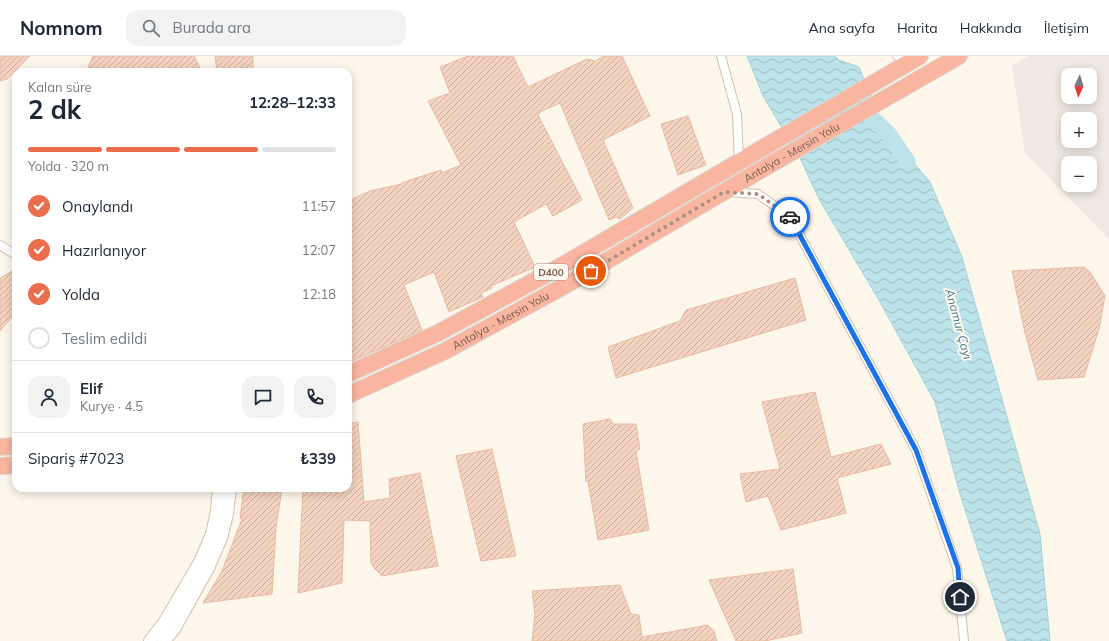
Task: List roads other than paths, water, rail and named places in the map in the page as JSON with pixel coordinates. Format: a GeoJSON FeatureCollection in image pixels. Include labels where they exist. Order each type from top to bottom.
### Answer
{"type":"FeatureCollection","features":[{"type":"Feature","properties":{"kind":"highway","name":"Antalya - Mersin Yolu"},"geometry":{"type":"LineString","coordinates":[[352,393],[445,351],[564,286],[759,171],[960,56]]}},
{"type":"Feature","properties":{"kind":"highway","name":"Antalya - Mersin Yolu"},"geometry":{"type":"LineString","coordinates":[[352,372],[438,333],[542,277],[743,160],[906,60]]}},
{"type":"Feature","properties":{"kind":"highway"},"geometry":{"type":"LineString","coordinates":[[0,447],[12,446]]}},
{"type":"Feature","properties":{"kind":"highway"},"geometry":{"type":"LineString","coordinates":[[0,466],[12,466]]}},
{"type":"Feature","properties":{"kind":"street"},"geometry":{"type":"LineString","coordinates":[[721,56],[737,114],[743,160]]}},
{"type":"Feature","properties":{"kind":"street"},"geometry":{"type":"LineString","coordinates":[[724,192],[758,194],[790,217],[916,450],[958,568],[964,641]]}},
{"type":"Feature","properties":{"kind":"street"},"geometry":{"type":"LineString","coordinates":[[0,245],[12,252]]}},
{"type":"Feature","properties":{"kind":"street"},"geometry":{"type":"LineString","coordinates":[[150,641],[164,623],[200,562],[212,534],[217,511],[219,492]]}},
{"type":"Feature","properties":{"kind":"street"},"geometry":{"type":"LineString","coordinates":[[164,641],[174,628],[209,566],[221,538],[227,514],[230,492]]}},
{"type":"Feature","properties":{"kind":"water"},"geometry":{"type":"Polygon","coordinates":[[[747,56],[835,56],[839,60],[859,67],[885,130],[930,182],[962,257],[1040,534],[1050,641],[1007,641],[960,494],[935,402],[880,302],[819,199],[799,156],[763,96],[747,56]]]}},
{"type":"Feature","properties":{"kind":"waterway","name":"Anamur Çayı"},"geometry":{"type":"LineString","coordinates":[[868,114],[889,134],[908,162]]}}]}
